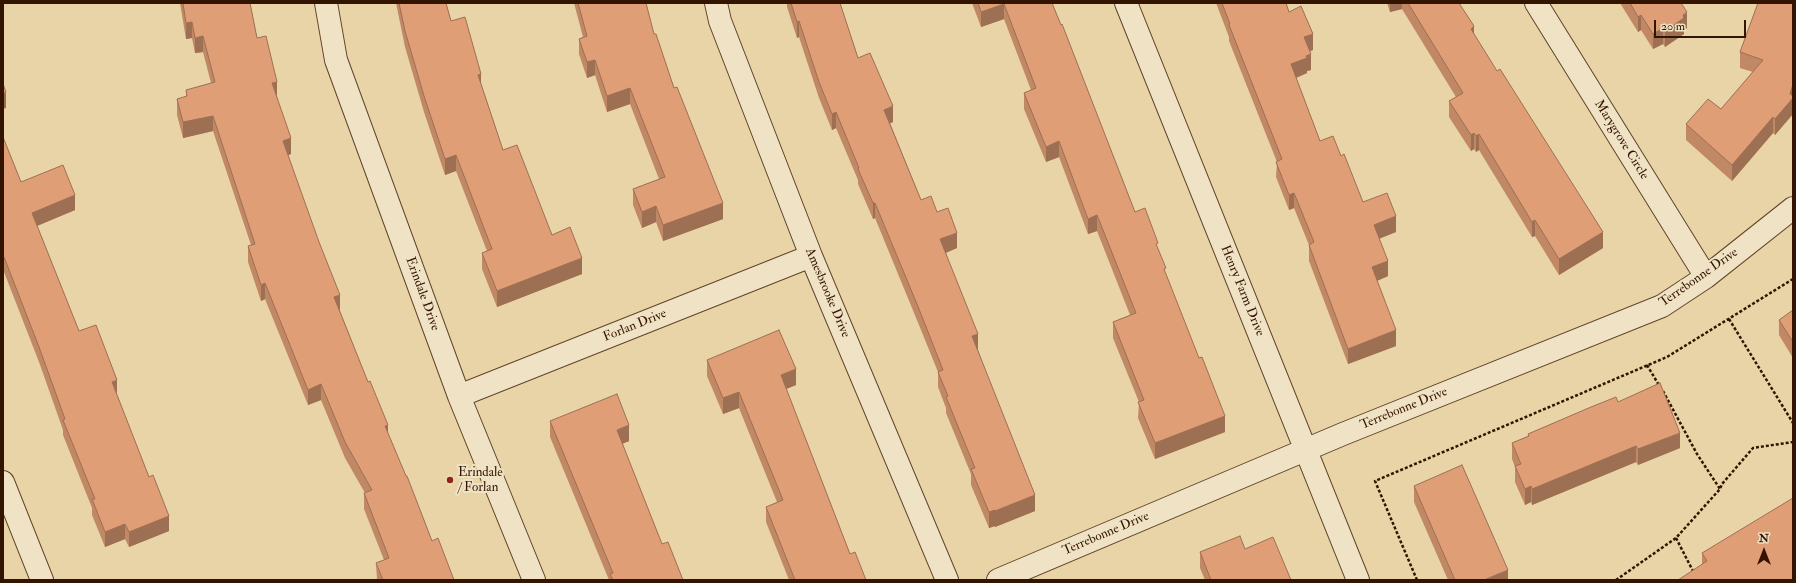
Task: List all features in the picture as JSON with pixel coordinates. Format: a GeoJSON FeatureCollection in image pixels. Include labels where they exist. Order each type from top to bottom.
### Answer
{"type":"FeatureCollection","features":[{"type":"Feature","properties":{"kind":"street","name":"Erindale Drive"},"geometry":{"type":"LineString","coordinates":[[326,3],[336,60],[459,396],[534,580]]}},
{"type":"Feature","properties":{"kind":"street","name":"Amesbrooke Drive"},"geometry":{"type":"LineString","coordinates":[[716,3],[720,21],[811,256],[947,580]]}},
{"type":"Feature","properties":{"kind":"street","name":"Henry Farm Drive"},"geometry":{"type":"LineString","coordinates":[[1126,3],[1358,580]]}},
{"type":"Feature","properties":{"kind":"street","name":"Marygrove Circle"},"geometry":{"type":"LineString","coordinates":[[1536,3],[1706,277]]}},
{"type":"Feature","properties":{"kind":"street","name":"Terrebonne Drive"},"geometry":{"type":"LineString","coordinates":[[998,580],[1306,449],[1662,306],[1706,277],[1793,208]]}},
{"type":"Feature","properties":{"kind":"street","name":"Forlan Drive"},"geometry":{"type":"LineString","coordinates":[[459,396],[811,256]]}},
{"type":"Feature","properties":{"kind":"street"},"geometry":{"type":"LineString","coordinates":[[3,482],[42,580]]}},
{"type":"Feature","properties":{"kind":"path"},"geometry":{"type":"LineString","coordinates":[[1417,580],[1375,480],[1667,357],[1793,279]]}},
{"type":"Feature","properties":{"kind":"path"},"geometry":{"type":"LineString","coordinates":[[1729,319],[1793,423]]}},
{"type":"Feature","properties":{"kind":"path"},"geometry":{"type":"LineString","coordinates":[[1646,366],[1668,401],[1697,454],[1720,489]]}},
{"type":"Feature","properties":{"kind":"path"},"geometry":{"type":"LineString","coordinates":[[1616,580],[1676,538],[1720,489],[1722,484],[1753,448],[1793,442]]}},
{"type":"Feature","properties":{"kind":"path"},"geometry":{"type":"LineString","coordinates":[[1676,538],[1697,580]]}},
{"type":"Feature","properties":{"kind":"building"},"geometry":{"type":"Polygon","coordinates":[[[183,3],[250,3],[257,38],[266,36],[277,82],[272,83],[291,138],[283,141],[319,242],[340,295],[334,297],[368,382],[370,381],[388,425],[385,426],[407,476],[432,541],[438,538],[454,580],[383,580],[376,563],[389,558],[364,493],[372,490],[345,442],[321,384],[308,390],[265,283],[261,285],[248,246],[255,244],[213,116],[183,122],[177,99],[187,96],[186,90],[215,82],[203,36],[195,38],[192,22],[186,23],[183,3]]]}},
{"type":"Feature","properties":{"kind":"building"},"geometry":{"type":"Polygon","coordinates":[[[399,3],[446,3],[451,21],[465,17],[481,74],[478,75],[503,150],[517,145],[552,235],[570,227],[582,258],[497,291],[482,253],[492,249],[456,155],[445,159],[424,96],[405,31],[399,3]]]}},
{"type":"Feature","properties":{"kind":"building"},"geometry":{"type":"Polygon","coordinates":[[[578,3],[646,3],[654,34],[656,34],[674,88],[677,87],[723,203],[663,225],[656,206],[642,212],[633,189],[665,177],[630,88],[607,96],[595,60],[587,62],[579,39],[587,36],[578,3]]]}},
{"type":"Feature","properties":{"kind":"building"},"geometry":{"type":"Polygon","coordinates":[[[791,3],[840,3],[858,58],[870,53],[893,106],[884,110],[921,200],[931,196],[937,212],[948,208],[957,233],[940,239],[978,334],[972,336],[1035,495],[989,512],[971,469],[975,468],[946,397],[948,396],[938,372],[943,370],[875,203],[873,203],[858,169],[859,168],[836,112],[832,114],[819,82],[799,21],[797,22],[791,3]]]}},
{"type":"Feature","properties":{"kind":"building"},"geometry":{"type":"Polygon","coordinates":[[[978,3],[1052,3],[1061,25],[1062,24],[1135,212],[1145,208],[1158,243],[1156,244],[1166,268],[1164,269],[1199,358],[1202,357],[1225,416],[1155,443],[1138,402],[1144,400],[1113,322],[1136,313],[1097,215],[1088,219],[1059,141],[1046,147],[1024,93],[1036,88],[1004,4],[981,12],[978,3]]]}},
{"type":"Feature","properties":{"kind":"building"},"geometry":{"type":"Polygon","coordinates":[[[1222,3],[1286,3],[1289,12],[1301,6],[1313,34],[1304,37],[1311,54],[1306,56],[1307,58],[1291,64],[1320,141],[1333,136],[1341,156],[1344,154],[1363,202],[1387,193],[1396,216],[1374,225],[1388,261],[1372,267],[1396,330],[1348,349],[1309,245],[1314,242],[1294,193],[1289,195],[1276,162],[1282,159],[1229,25],[1230,24],[1222,3]]]}},
{"type":"Feature","properties":{"kind":"building"},"geometry":{"type":"Polygon","coordinates":[[[1408,3],[1459,3],[1474,26],[1471,29],[1497,71],[1500,69],[1603,232],[1559,259],[1535,220],[1532,222],[1479,134],[1476,136],[1474,133],[1471,135],[1449,101],[1463,93],[1408,3]]]}},
{"type":"Feature","properties":{"kind":"building"},"geometry":{"type":"Polygon","coordinates":[[[1630,3],[1681,3],[1687,12],[1683,15],[1684,18],[1665,31],[1663,28],[1653,34],[1641,15],[1638,17],[1630,3]]]}},
{"type":"Feature","properties":{"kind":"building"},"geometry":{"type":"Polygon","coordinates":[[[1758,3],[1793,3],[1793,84],[1790,94],[1793,98],[1775,119],[1773,117],[1732,165],[1686,124],[1708,99],[1721,109],[1763,60],[1740,52],[1758,3]]]}},
{"type":"Feature","properties":{"kind":"building"},"geometry":{"type":"Polygon","coordinates":[[[3,84],[6,92],[3,94],[3,84]]]}},
{"type":"Feature","properties":{"kind":"building"},"geometry":{"type":"Polygon","coordinates":[[[3,137],[21,182],[63,165],[75,195],[32,213],[79,331],[96,325],[117,380],[112,382],[149,477],[153,475],[169,516],[129,532],[125,524],[105,532],[92,499],[95,499],[63,420],[65,419],[39,347],[3,257],[3,137]]]}},
{"type":"Feature","properties":{"kind":"building"},"geometry":{"type":"Polygon","coordinates":[[[1793,310],[1793,342],[1779,320],[1793,310]]]}},
{"type":"Feature","properties":{"kind":"building"},"geometry":{"type":"Polygon","coordinates":[[[779,330],[796,369],[781,375],[850,554],[855,552],[866,580],[795,580],[766,507],[783,500],[739,392],[723,398],[707,360],[779,330]]]}},
{"type":"Feature","properties":{"kind":"building"},"geometry":{"type":"Polygon","coordinates":[[[1660,383],[1680,433],[1638,449],[1636,446],[1532,489],[1531,486],[1525,489],[1515,466],[1521,464],[1512,443],[1529,436],[1528,434],[1591,407],[1616,397],[1618,402],[1660,383]]]}},
{"type":"Feature","properties":{"kind":"building"},"geometry":{"type":"Polygon","coordinates":[[[617,394],[629,425],[617,430],[662,544],[668,542],[683,580],[613,580],[610,574],[613,573],[550,421],[617,394]]]}},
{"type":"Feature","properties":{"kind":"building"},"geometry":{"type":"Polygon","coordinates":[[[1462,465],[1508,570],[1484,580],[1455,580],[1414,486],[1462,465]]]}},
{"type":"Feature","properties":{"kind":"building"},"geometry":{"type":"Polygon","coordinates":[[[1793,498],[1793,580],[1678,580],[1707,561],[1702,553],[1793,498]]]}},
{"type":"Feature","properties":{"kind":"building"},"geometry":{"type":"Polygon","coordinates":[[[1240,536],[1245,549],[1273,537],[1291,580],[1211,580],[1200,552],[1240,536]]]}},
{"type":"Feature","properties":{"kind":"place","name":"Erindale / Forlan"},"geometry":{"type":"Point","coordinates":[450,480]}}]}
